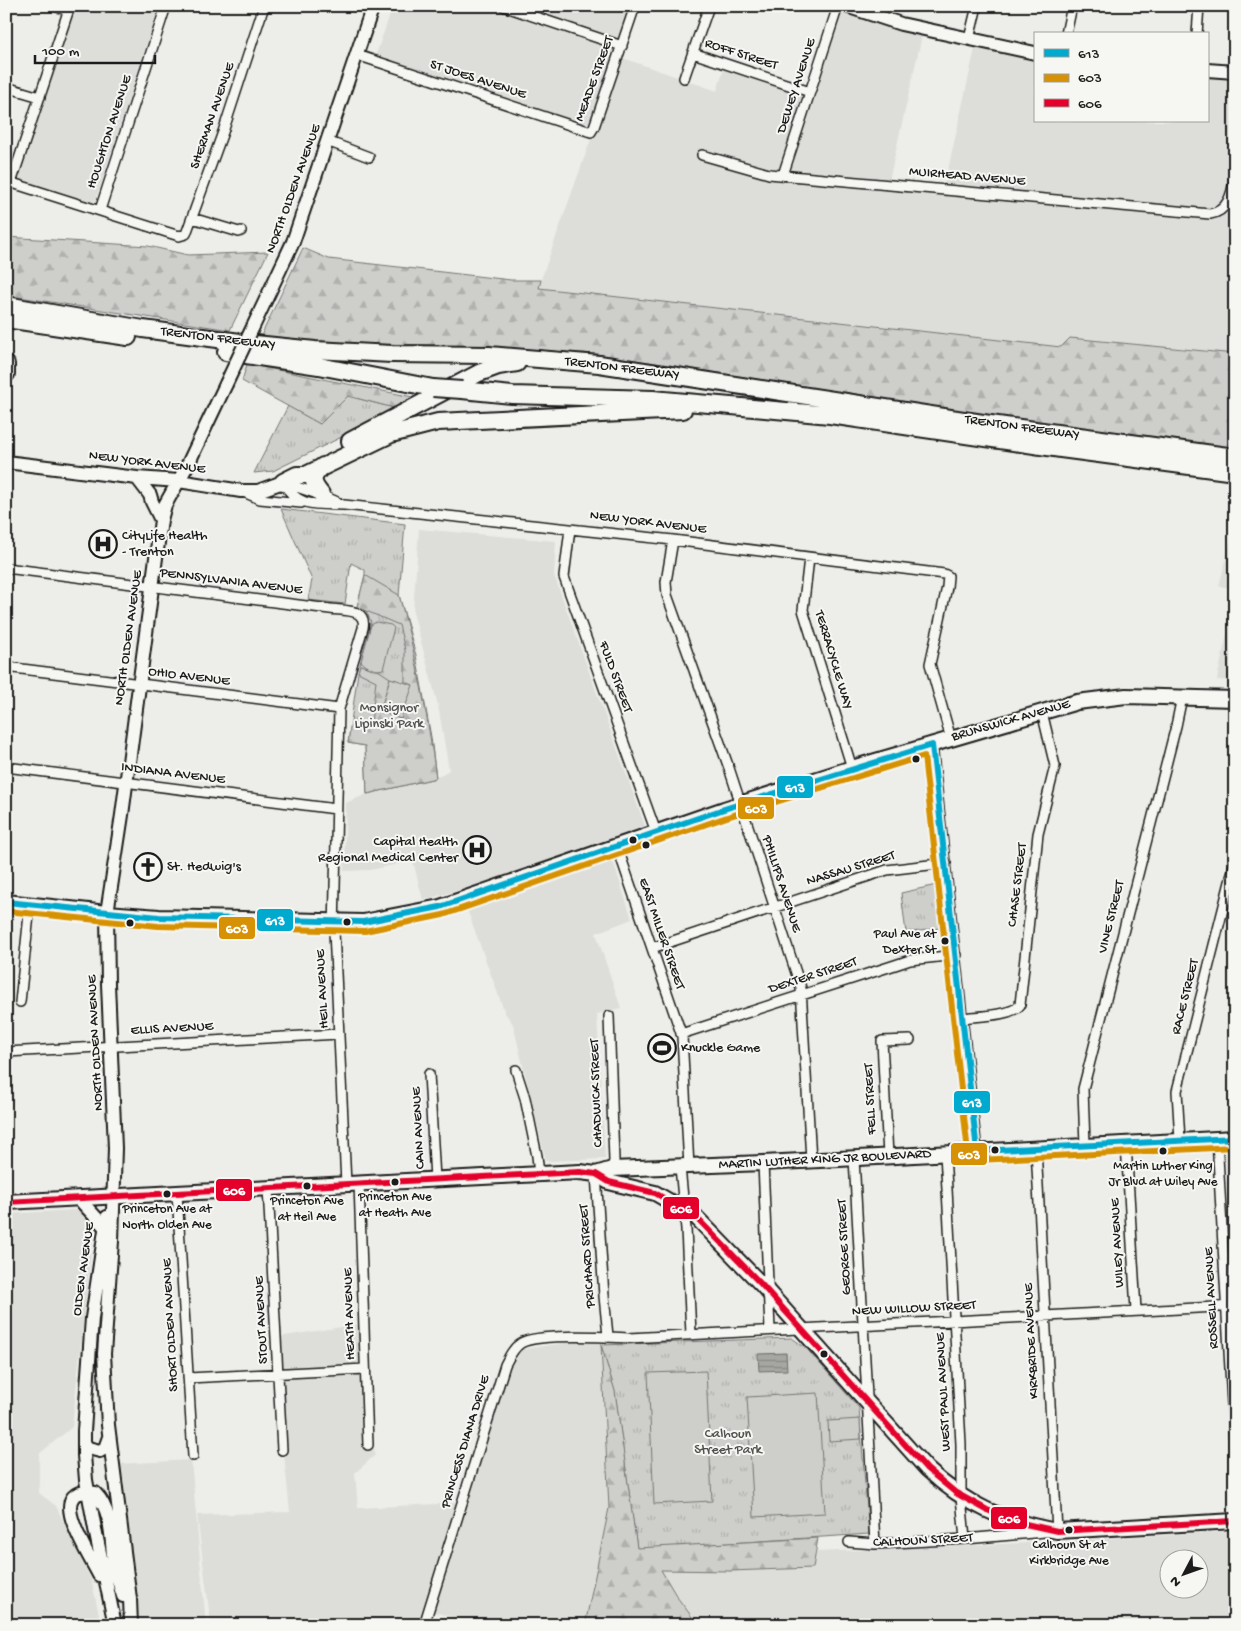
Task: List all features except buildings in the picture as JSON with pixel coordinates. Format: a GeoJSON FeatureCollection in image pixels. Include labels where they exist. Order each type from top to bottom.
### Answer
{"type":"FeatureCollection","features":[{"type":"Feature","properties":{"kind":"highway","name":"TRENTON FREEWAY"},"geometry":{"type":"LineString","coordinates":[[6,305],[143,329],[255,344],[382,353],[489,355],[608,365],[992,425],[1235,457]]}},
{"type":"Feature","properties":{"kind":"highway","name":"TRENTON FREEWAY"},"geometry":{"type":"LineString","coordinates":[[6,319],[281,360],[433,388],[512,395],[653,399],[876,421],[1062,449],[1235,472]]}},
{"type":"Feature","properties":{"kind":"highway"},"geometry":{"type":"LineString","coordinates":[[290,478],[306,463],[473,376],[498,366],[540,359]]}},
{"type":"Feature","properties":{"kind":"highway"},"geometry":{"type":"LineString","coordinates":[[6,364],[6,374]]}},
{"type":"Feature","properties":{"kind":"highway"},"geometry":{"type":"LineString","coordinates":[[290,478],[306,475],[391,434],[438,422],[660,411],[720,406]]}},
{"type":"Feature","properties":{"kind":"highway"},"geometry":{"type":"LineString","coordinates":[[321,494],[314,485],[314,474],[322,466]]}},
{"type":"Feature","properties":{"kind":"main road"},"geometry":{"type":"LineString","coordinates":[[846,6],[878,11],[901,24],[1034,53]]}},
{"type":"Feature","properties":{"kind":"main road","name":"NORTH OLDEN AVENUE"},"geometry":{"type":"LineString","coordinates":[[113,1196],[115,1148],[110,1046],[107,913],[161,520],[165,505],[179,481],[293,242],[372,8]]}},
{"type":"Feature","properties":{"kind":"main road"},"geometry":{"type":"LineString","coordinates":[[1208,70],[1235,72]]}},
{"type":"Feature","properties":{"kind":"main road","name":"NEW YORK AVENUE"},"geometry":{"type":"LineString","coordinates":[[6,462],[137,478],[179,481],[241,491],[258,491],[290,478]]}},
{"type":"Feature","properties":{"kind":"main road"},"geometry":{"type":"LineString","coordinates":[[137,478],[150,494],[161,520]]}},
{"type":"Feature","properties":{"kind":"main road","name":"BRUNSWICK AVENUE"},"geometry":{"type":"LineString","coordinates":[[6,902],[159,917],[363,922],[440,907],[741,803],[852,768],[1087,700],[1126,696],[1235,698]]}},
{"type":"Feature","properties":{"kind":"main road","name":"MARTIN LUTHER KING JR BOULEVARD"},"geometry":{"type":"LineString","coordinates":[[596,1174],[612,1169],[685,1167],[1235,1138]]}},
{"type":"Feature","properties":{"kind":"main road","name":"CALHOUN STREET"},"geometry":{"type":"LineString","coordinates":[[612,1169],[650,1187],[695,1216],[770,1294],[927,1470],[961,1497],[991,1513],[1010,1520],[1056,1531],[1235,1521]]}},
{"type":"Feature","properties":{"kind":"main road"},"geometry":{"type":"LineString","coordinates":[[6,1202],[580,1172],[596,1174]]}},
{"type":"Feature","properties":{"kind":"main road","name":"CALHOUN STREET"},"geometry":{"type":"LineString","coordinates":[[596,1174],[609,1182],[655,1192]]}},
{"type":"Feature","properties":{"kind":"main road","name":"OLDEN AVENUE"},"geometry":{"type":"LineString","coordinates":[[113,1196],[104,1226],[88,1354],[84,1443],[88,1492],[115,1625]]}},
{"type":"Feature","properties":{"kind":"main road","name":"OLDEN AVENUE"},"geometry":{"type":"LineString","coordinates":[[113,1196],[112,1241],[104,1354],[109,1437],[130,1599],[131,1625]]}},
{"type":"Feature","properties":{"kind":"main road"},"geometry":{"type":"LineString","coordinates":[[78,1198],[104,1226]]}},
{"type":"Feature","properties":{"kind":"main road"},"geometry":{"type":"LineString","coordinates":[[88,1354],[104,1354]]}},
{"type":"Feature","properties":{"kind":"main road"},"geometry":{"type":"LineString","coordinates":[[84,1443],[88,1448],[100,1452],[105,1448],[109,1437]]}},
{"type":"Feature","properties":{"kind":"main road"},"geometry":{"type":"LineString","coordinates":[[110,1602],[70,1514],[69,1503],[76,1495],[88,1492],[95,1493],[105,1506],[115,1568],[131,1625]]}},
{"type":"Feature","properties":{"kind":"street"},"geometry":{"type":"LineString","coordinates":[[55,6],[69,8],[40,97],[9,182],[100,210]]}},
{"type":"Feature","properties":{"kind":"street","name":"HOUGHTON AVENUE"},"geometry":{"type":"LineString","coordinates":[[100,210],[166,6]]}},
{"type":"Feature","properties":{"kind":"street","name":"SHERMAN AVENUE"},"geometry":{"type":"LineString","coordinates":[[100,210],[179,236],[186,234],[264,6]]}},
{"type":"Feature","properties":{"kind":"street"},"geometry":{"type":"LineString","coordinates":[[359,6],[372,8]]}},
{"type":"Feature","properties":{"kind":"street"},"geometry":{"type":"LineString","coordinates":[[503,6],[622,46]]}},
{"type":"Feature","properties":{"kind":"street","name":"MEADE STREET"},"geometry":{"type":"LineString","coordinates":[[590,132],[594,127],[635,6]]}},
{"type":"Feature","properties":{"kind":"street"},"geometry":{"type":"LineString","coordinates":[[684,78],[709,6]]}},
{"type":"Feature","properties":{"kind":"street","name":"DEWEY AVENUE"},"geometry":{"type":"LineString","coordinates":[[783,174],[838,6]]}},
{"type":"Feature","properties":{"kind":"street"},"geometry":{"type":"LineString","coordinates":[[969,39],[977,6]]}},
{"type":"Feature","properties":{"kind":"street"},"geometry":{"type":"LineString","coordinates":[[1066,32],[1072,6]]}},
{"type":"Feature","properties":{"kind":"street"},"geometry":{"type":"LineString","coordinates":[[1197,32],[1199,6]]}},
{"type":"Feature","properties":{"kind":"street","name":"ROFF STREET"},"geometry":{"type":"LineString","coordinates":[[693,53],[810,92]]}},
{"type":"Feature","properties":{"kind":"street","name":"ST JOES AVENUE"},"geometry":{"type":"LineString","coordinates":[[357,55],[590,132]]}},
{"type":"Feature","properties":{"kind":"street"},"geometry":{"type":"LineString","coordinates":[[6,87],[40,97]]}},
{"type":"Feature","properties":{"kind":"street"},"geometry":{"type":"LineString","coordinates":[[327,141],[369,157]]}},
{"type":"Feature","properties":{"kind":"street","name":"MUIRHEAD AVENUE"},"geometry":{"type":"LineString","coordinates":[[702,155],[769,174],[1210,214],[1219,212],[1228,202],[1235,177]]}},
{"type":"Feature","properties":{"kind":"street"},"geometry":{"type":"LineString","coordinates":[[192,218],[241,231]]}},
{"type":"Feature","properties":{"kind":"street"},"geometry":{"type":"LineString","coordinates":[[290,478],[294,496],[304,503]]}},
{"type":"Feature","properties":{"kind":"street","name":"NEW YORK AVENUE"},"geometry":{"type":"LineString","coordinates":[[290,478],[303,490],[321,494],[344,505]]}},
{"type":"Feature","properties":{"kind":"street","name":"NEW YORK AVENUE"},"geometry":{"type":"LineString","coordinates":[[241,491],[260,498],[344,505],[672,540],[944,574],[948,576],[947,586],[930,664],[951,739]]}},
{"type":"Feature","properties":{"kind":"street","name":"FULD STREET"},"geometry":{"type":"LineString","coordinates":[[570,529],[564,577],[656,832]]}},
{"type":"Feature","properties":{"kind":"street","name":"PHILLIPS AVENUE"},"geometry":{"type":"LineString","coordinates":[[672,540],[666,582],[667,595],[741,803],[802,994],[811,1160]]}},
{"type":"Feature","properties":{"kind":"street","name":"TERRACYCLE WAY"},"geometry":{"type":"LineString","coordinates":[[809,558],[803,610],[852,768]]}},
{"type":"Feature","properties":{"kind":"street","name":"PENNSYLVANIA AVENUE"},"geometry":{"type":"LineString","coordinates":[[6,568],[358,613],[363,616]]}},
{"type":"Feature","properties":{"kind":"street","name":"HEIL AVENUE"},"geometry":{"type":"LineString","coordinates":[[353,1184],[339,1034],[334,922],[339,709],[363,628],[363,616]]}},
{"type":"Feature","properties":{"kind":"street","name":"OHIO AVENUE"},"geometry":{"type":"LineString","coordinates":[[6,667],[339,709]]}},
{"type":"Feature","properties":{"kind":"street","name":"VINE STREET"},"geometry":{"type":"LineString","coordinates":[[1085,1145],[1083,1089],[1182,697]]}},
{"type":"Feature","properties":{"kind":"street","name":"CHASE STREET"},"geometry":{"type":"LineString","coordinates":[[963,1018],[1009,1012],[1017,1009],[1020,1005],[1038,834],[1055,766],[1042,712]]}},
{"type":"Feature","properties":{"kind":"street"},"geometry":{"type":"LineString","coordinates":[[932,745],[977,1151]]}},
{"type":"Feature","properties":{"kind":"street","name":"INDIANA AVENUE"},"geometry":{"type":"LineString","coordinates":[[6,767],[336,809]]}},
{"type":"Feature","properties":{"kind":"street","name":"EAST MILLER STREET"},"geometry":{"type":"LineString","coordinates":[[617,846],[681,1032],[685,1167],[684,1208],[691,1334]]}},
{"type":"Feature","properties":{"kind":"street","name":"RACE STREET"},"geometry":{"type":"LineString","coordinates":[[1180,1140],[1177,1091],[1235,862]]}},
{"type":"Feature","properties":{"kind":"street","name":"NASSAU STREET"},"geometry":{"type":"LineString","coordinates":[[652,948],[887,870],[946,863]]}},
{"type":"Feature","properties":{"kind":"street"},"geometry":{"type":"LineString","coordinates":[[20,1002],[30,905]]}},
{"type":"Feature","properties":{"kind":"street","name":"DEXTER STREET"},"geometry":{"type":"LineString","coordinates":[[681,1032],[910,960],[956,956]]}},
{"type":"Feature","properties":{"kind":"street","name":"CHADWICK STREET"},"geometry":{"type":"LineString","coordinates":[[609,1016],[614,1161],[612,1169]]}},
{"type":"Feature","properties":{"kind":"street","name":"ELLIS AVENUE"},"geometry":{"type":"LineString","coordinates":[[6,1052],[339,1034]]}},
{"type":"Feature","properties":{"kind":"street","name":"FELL STREET"},"geometry":{"type":"LineString","coordinates":[[888,1156],[882,1041],[910,1040]]}},
{"type":"Feature","properties":{"kind":"street"},"geometry":{"type":"LineString","coordinates":[[516,1070],[525,1098],[539,1174]]}},
{"type":"Feature","properties":{"kind":"street","name":"CAIN AVENUE"},"geometry":{"type":"LineString","coordinates":[[429,1074],[436,1179]]}},
{"type":"Feature","properties":{"kind":"street","name":"ROSSELL AVENUE"},"geometry":{"type":"LineString","coordinates":[[1217,1139],[1230,1306],[1235,1457]]}},
{"type":"Feature","properties":{"kind":"street","name":"WILEY AVENUE"},"geometry":{"type":"LineString","coordinates":[[1126,1144],[1136,1310]]}},
{"type":"Feature","properties":{"kind":"street","name":"KIRKBRIDE AVENUE"},"geometry":{"type":"LineString","coordinates":[[1036,1149],[1056,1531]]}},
{"type":"Feature","properties":{"kind":"street","name":"WEST PAUL AVENUE"},"geometry":{"type":"LineString","coordinates":[[945,1153],[962,1478],[961,1497],[965,1539]]}},
{"type":"Feature","properties":{"kind":"street","name":"GEORGE STREET"},"geometry":{"type":"LineString","coordinates":[[854,1158],[875,1544]]}},
{"type":"Feature","properties":{"kind":"street"},"geometry":{"type":"LineString","coordinates":[[764,1163],[770,1330]]}},
{"type":"Feature","properties":{"kind":"street","name":"PRICHARD STREET"},"geometry":{"type":"LineString","coordinates":[[596,1174],[608,1336]]}},
{"type":"Feature","properties":{"kind":"street","name":"HEATH AVENUE"},"geometry":{"type":"LineString","coordinates":[[353,1184],[368,1445]]}},
{"type":"Feature","properties":{"kind":"street","name":"STOUT AVENUE"},"geometry":{"type":"LineString","coordinates":[[268,1188],[282,1450]]}},
{"type":"Feature","properties":{"kind":"street","name":"SHORT OLDEN AVENUE"},"geometry":{"type":"LineString","coordinates":[[177,1193],[193,1456]]}},
{"type":"Feature","properties":{"kind":"street","name":"NEW WILLOW STREET"},"geometry":{"type":"LineString","coordinates":[[594,1336],[629,1338],[802,1330],[863,1325],[1230,1306]]}},
{"type":"Feature","properties":{"kind":"street","name":"PRINCESS DIANA DRIVE"},"geometry":{"type":"LineString","coordinates":[[424,1625],[509,1356],[522,1342],[594,1336]]}},
{"type":"Feature","properties":{"kind":"street"},"geometry":{"type":"LineString","coordinates":[[188,1378],[365,1369]]}},
{"type":"Feature","properties":{"kind":"street","name":"CALHOUN STREET"},"geometry":{"type":"LineString","coordinates":[[849,1542],[875,1544],[1056,1531]]}},
{"type":"Feature","properties":{"kind":"shaded area"},"geometry":{"type":"Polygon","coordinates":[[[75,6],[146,6],[158,10],[96,200],[91,203],[21,181],[19,177],[75,6]]]}},
{"type":"Feature","properties":{"kind":"shaded area"},"geometry":{"type":"Polygon","coordinates":[[[393,6],[636,6],[620,57],[717,91],[725,66],[811,91],[838,6],[923,31],[888,185],[944,188],[976,44],[1034,50],[1034,122],[1208,122],[1208,68],[1235,71],[1235,354],[1070,338],[1062,347],[538,288],[592,136],[373,63],[393,6]]]}},
{"type":"Feature","properties":{"kind":"shaded area"},"geometry":{"type":"Polygon","coordinates":[[[1235,523],[1235,589],[1219,586],[1235,523]]]}},
{"type":"Feature","properties":{"kind":"shaded area","name":"Capital Health Regional Medical Center"},"geometry":{"type":"Polygon","coordinates":[[[419,529],[556,541],[554,575],[645,826],[606,840],[632,919],[596,933],[621,1008],[597,1014],[605,1159],[546,1161],[513,1024],[505,1013],[460,890],[423,900],[413,861],[370,870],[344,871],[346,803],[367,794],[436,778],[449,770],[438,705],[413,612],[419,529]]]}},
{"type":"Feature","properties":{"kind":"shaded area"},"geometry":{"type":"Polygon","coordinates":[[[1235,597],[1235,681],[1217,680],[1235,597]]]}},
{"type":"Feature","properties":{"kind":"shaded area"},"geometry":{"type":"Polygon","coordinates":[[[83,1211],[92,1222],[93,1232],[72,1427],[39,1454],[39,1493],[56,1506],[92,1582],[101,1625],[6,1625],[6,1214],[83,1211]]]}},
{"type":"Feature","properties":{"kind":"shaded area"},"geometry":{"type":"Polygon","coordinates":[[[361,1324],[375,1455],[355,1473],[358,1508],[457,1503],[509,1351],[600,1338],[609,1508],[585,1625],[479,1625],[428,1610],[423,1625],[211,1625],[197,1515],[290,1512],[272,1338],[361,1324]]]}},
{"type":"Feature","properties":{"kind":"shaded area"},"geometry":{"type":"Polygon","coordinates":[[[786,1353],[787,1370],[759,1371],[758,1354],[786,1353]]]}},
{"type":"Feature","properties":{"kind":"shaded area"},"geometry":{"type":"Polygon","coordinates":[[[191,1460],[206,1625],[140,1625],[117,1464],[191,1460]]]}},
{"type":"Feature","properties":{"kind":"shaded area"},"geometry":{"type":"Polygon","coordinates":[[[1235,1531],[1235,1625],[698,1625],[660,1570],[730,1571],[813,1568],[816,1552],[1049,1542],[1235,1531]]]}},
{"type":"Feature","properties":{"kind":"green space"},"geometry":{"type":"Polygon","coordinates":[[[6,237],[148,246],[188,255],[268,252],[230,330],[6,295],[6,237]]]}},
{"type":"Feature","properties":{"kind":"green space"},"geometry":{"type":"Polygon","coordinates":[[[303,248],[329,259],[511,280],[541,280],[539,288],[1061,347],[1070,338],[1235,354],[1235,448],[1000,417],[597,354],[436,345],[306,343],[260,338],[303,248]]]}},
{"type":"Feature","properties":{"kind":"green space"},"geometry":{"type":"Polygon","coordinates":[[[247,364],[418,398],[398,409],[348,396],[320,424],[242,381],[247,364]]]}},
{"type":"Feature","properties":{"kind":"green space"},"geometry":{"type":"Polygon","coordinates":[[[348,396],[398,409],[273,471],[254,473],[288,406],[320,424],[348,396]]]}},
{"type":"Feature","properties":{"kind":"green space","name":"Monsignor Lipinski Park"},"geometry":{"type":"Polygon","coordinates":[[[281,509],[405,524],[399,595],[416,655],[431,737],[436,778],[367,794],[365,746],[348,743],[358,672],[371,622],[366,611],[357,607],[365,570],[351,563],[345,604],[308,600],[312,580],[281,509]]]}},
{"type":"Feature","properties":{"kind":"green space","name":"Monsignor Lipinski Park"},"geometry":{"type":"Polygon","coordinates":[[[365,575],[399,595],[421,686],[436,778],[367,794],[365,746],[348,743],[351,722],[371,723],[376,681],[358,672],[360,665],[378,670],[390,678],[380,712],[413,685],[405,682],[405,650],[399,625],[357,607],[365,575]]]}},
{"type":"Feature","properties":{"kind":"green space"},"geometry":{"type":"Polygon","coordinates":[[[376,622],[391,625],[394,628],[383,669],[380,670],[371,668],[361,661],[371,625],[376,622]]]}},
{"type":"Feature","properties":{"kind":"green space"},"geometry":{"type":"Polygon","coordinates":[[[390,678],[413,685],[401,719],[380,712],[390,678]]]}},
{"type":"Feature","properties":{"kind":"green space"},"geometry":{"type":"Polygon","coordinates":[[[941,884],[940,928],[906,933],[901,893],[941,884]]]}},
{"type":"Feature","properties":{"kind":"green space","name":"Calhoun Street Park"},"geometry":{"type":"Polygon","coordinates":[[[792,1338],[807,1349],[859,1408],[869,1534],[637,1549],[615,1392],[601,1345],[792,1338]]]}},
{"type":"Feature","properties":{"kind":"green space"},"geometry":{"type":"Polygon","coordinates":[[[601,1345],[615,1391],[637,1548],[818,1538],[813,1568],[730,1571],[661,1570],[677,1597],[698,1625],[585,1625],[609,1508],[601,1345]]]}},
{"type":"Feature","properties":{"kind":"green space"},"geometry":{"type":"Polygon","coordinates":[[[706,1371],[712,1501],[654,1504],[648,1373],[706,1371]]]}},
{"type":"Feature","properties":{"kind":"green space"},"geometry":{"type":"Polygon","coordinates":[[[818,1393],[825,1513],[754,1517],[747,1397],[818,1393]]]}},
{"type":"Feature","properties":{"kind":"green space"},"geometry":{"type":"Polygon","coordinates":[[[860,1419],[861,1439],[829,1441],[828,1421],[860,1419]]]}},
{"type":"Feature","properties":{"kind":"transit line","name":"613"},"geometry":{"type":"LineString","coordinates":[[6,902],[159,917],[363,922],[440,907],[724,809],[932,745],[977,1151],[1235,1138]]}},
{"type":"Feature","properties":{"kind":"transit line","name":"603"},"geometry":{"type":"LineString","coordinates":[[6,911],[158,926],[365,931],[443,915],[727,817],[924,756],[970,1157],[977,1160],[1235,1147]]}},
{"type":"Feature","properties":{"kind":"transit line","name":"606"},"geometry":{"type":"LineString","coordinates":[[6,1202],[580,1172],[596,1174],[609,1182],[655,1193],[695,1216],[761,1284],[927,1469],[956,1493],[987,1510],[1021,1523],[1057,1531],[1235,1521]]}},
{"type":"Feature","properties":{"kind":"place","name":"CityLife Health - Trenton"},"geometry":{"type":"Point","coordinates":[103,544]}},
{"type":"Feature","properties":{"kind":"place","name":"Capital Health Regional Medical Center"},"geometry":{"type":"Point","coordinates":[477,850]}},
{"type":"Feature","properties":{"kind":"place","name":"St. Hedwig's"},"geometry":{"type":"Point","coordinates":[148,867]}},
{"type":"Feature","properties":{"kind":"place","name":"Paul Ave at Dexter St"},"geometry":{"type":"Point","coordinates":[945,941]}},
{"type":"Feature","properties":{"kind":"place","name":"Knuckle Game"},"geometry":{"type":"Point","coordinates":[662,1048]}},
{"type":"Feature","properties":{"kind":"place","name":"Martin Luther King Jr Blvd at Wiley Ave"},"geometry":{"type":"Point","coordinates":[1163,1151]}},
{"type":"Feature","properties":{"kind":"place","name":"Princeton Ave at Heath Ave"},"geometry":{"type":"Point","coordinates":[395,1182]}},
{"type":"Feature","properties":{"kind":"place","name":"Princeton Ave at Heil Ave"},"geometry":{"type":"Point","coordinates":[307,1186]}},
{"type":"Feature","properties":{"kind":"place","name":"Princeton Ave at North Olden Ave"},"geometry":{"type":"Point","coordinates":[167,1194]}},
{"type":"Feature","properties":{"kind":"place","name":"Calhoun St at Kirkbridge Ave"},"geometry":{"type":"Point","coordinates":[1069,1530]}}]}
